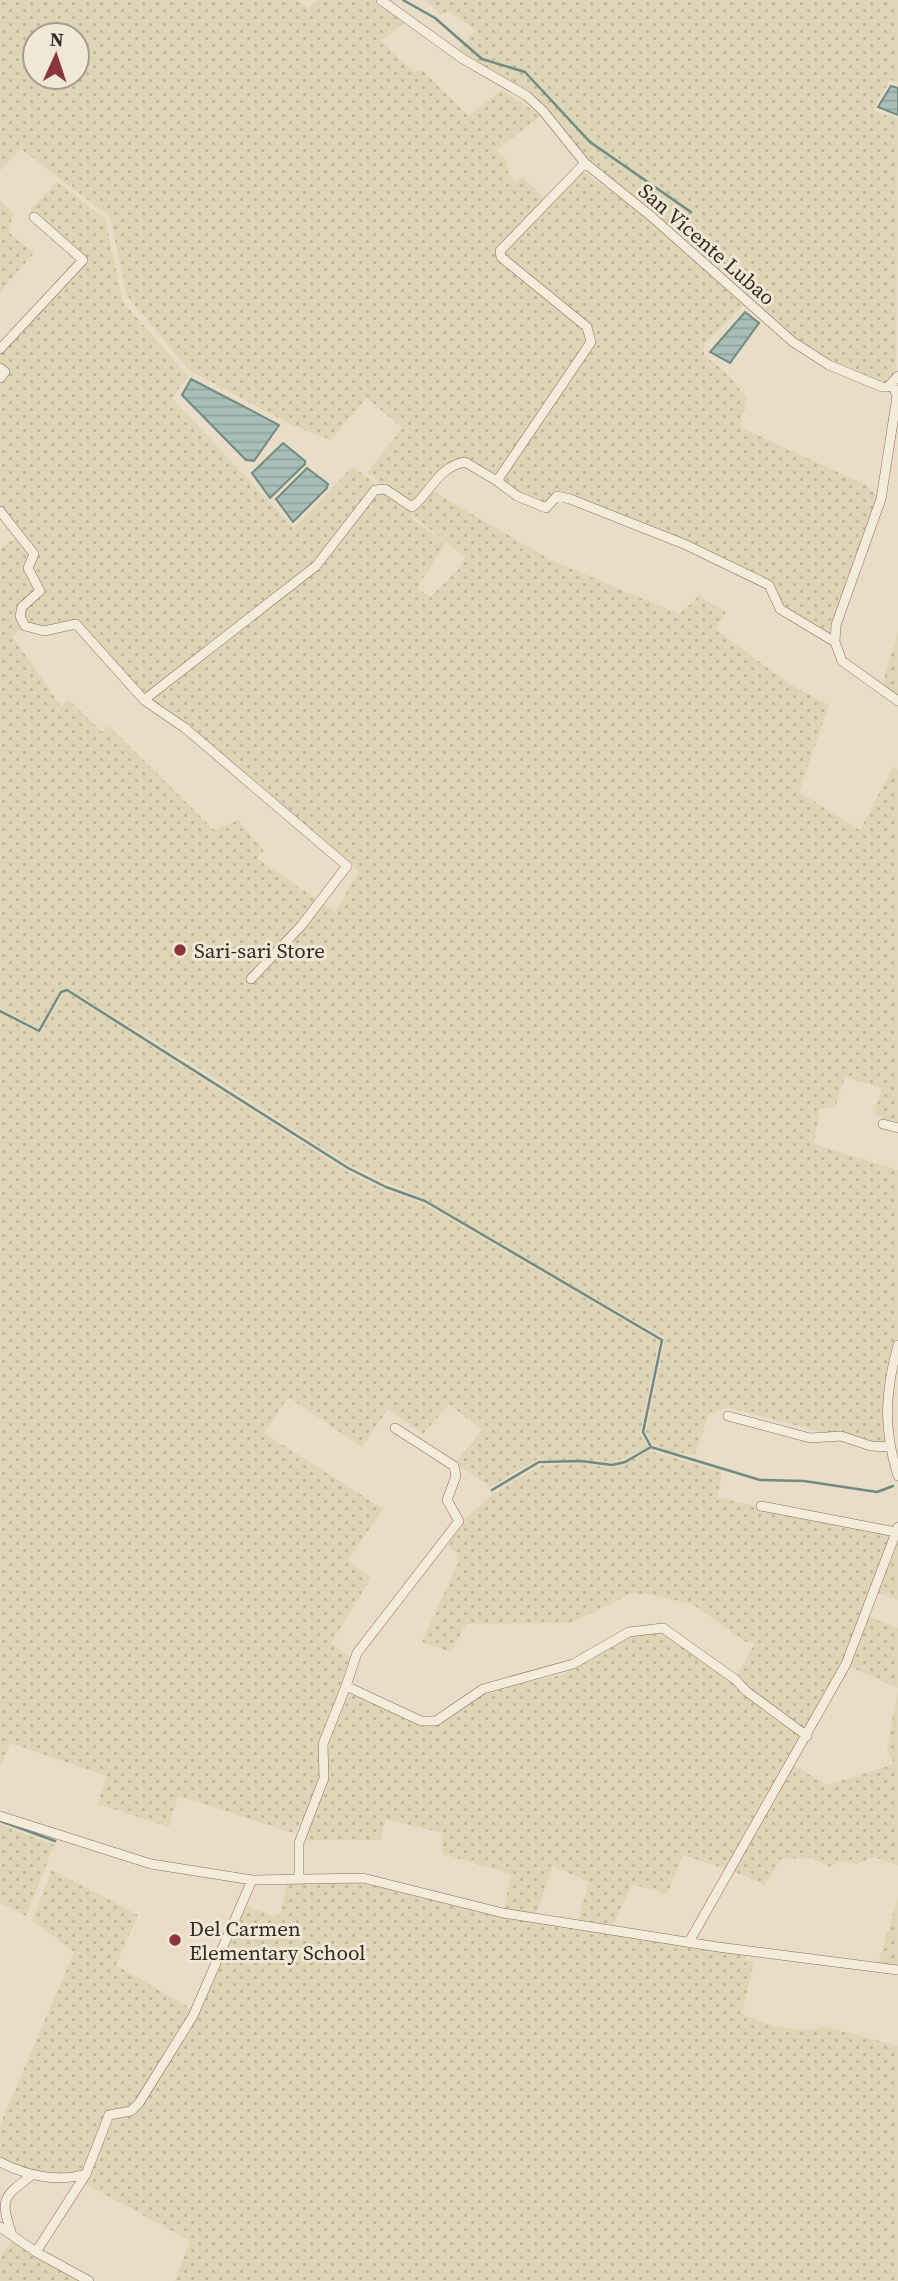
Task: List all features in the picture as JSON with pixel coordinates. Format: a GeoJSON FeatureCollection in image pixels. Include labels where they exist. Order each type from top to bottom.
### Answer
{"type":"FeatureCollection","features":[{"type":"Feature","properties":{"kind":"street","name":"San Vicente Lubao"},"geometry":{"type":"LineString","coordinates":[[381,0],[463,59],[513,86],[543,111],[585,163],[652,217],[793,342],[829,365],[882,387],[892,384]]}},
{"type":"Feature","properties":{"kind":"street"},"geometry":{"type":"LineString","coordinates":[[497,481],[591,342],[587,327],[501,257],[500,251],[585,163]]}},
{"type":"Feature","properties":{"kind":"street"},"geometry":{"type":"LineString","coordinates":[[0,349],[83,260],[34,217]]}},
{"type":"Feature","properties":{"kind":"street"},"geometry":{"type":"LineString","coordinates":[[0,368],[5,372],[0,378]]}},
{"type":"Feature","properties":{"kind":"street"},"geometry":{"type":"LineString","coordinates":[[898,376],[892,384],[897,396],[884,485],[836,625],[835,642],[842,661],[898,701]]}},
{"type":"Feature","properties":{"kind":"street"},"geometry":{"type":"LineString","coordinates":[[144,700],[316,566],[375,490],[385,489],[412,507],[431,483],[458,463],[465,462],[517,496],[546,508],[557,496],[570,499],[684,544],[769,585],[780,608],[835,642]]}},
{"type":"Feature","properties":{"kind":"street"},"geometry":{"type":"LineString","coordinates":[[0,511],[34,554],[28,568],[40,591],[22,607],[20,616],[25,626],[44,631],[76,624],[144,700],[185,729],[347,866],[301,926],[251,979]]}},
{"type":"Feature","properties":{"kind":"street"},"geometry":{"type":"LineString","coordinates":[[883,1124],[898,1128]]}},
{"type":"Feature","properties":{"kind":"street"},"geometry":{"type":"LineString","coordinates":[[898,1345],[886,1396],[889,1447],[898,1476]]}},
{"type":"Feature","properties":{"kind":"street"},"geometry":{"type":"LineString","coordinates":[[728,1416],[810,1438],[841,1436],[870,1446],[889,1447]]}},
{"type":"Feature","properties":{"kind":"street"},"geometry":{"type":"LineString","coordinates":[[299,1878],[299,1843],[324,1778],[323,1744],[357,1653],[458,1521],[447,1500],[456,1476],[454,1466],[395,1428]]}},
{"type":"Feature","properties":{"kind":"street"},"geometry":{"type":"LineString","coordinates":[[690,1942],[846,1664],[897,1530],[761,1506]]}},
{"type":"Feature","properties":{"kind":"street"},"geometry":{"type":"LineString","coordinates":[[346,1686],[421,1721],[436,1721],[483,1689],[565,1667],[629,1632],[663,1628],[736,1680],[746,1691],[807,1736]]}},
{"type":"Feature","properties":{"kind":"street"},"geometry":{"type":"LineString","coordinates":[[0,1816],[151,1864],[252,1880],[363,1878],[503,1913],[898,1970]]}},
{"type":"Feature","properties":{"kind":"street"},"geometry":{"type":"LineString","coordinates":[[36,2252],[86,2174],[109,2115],[131,2111],[139,2103],[193,2015],[252,1880]]}},
{"type":"Feature","properties":{"kind":"street"},"geometry":{"type":"LineString","coordinates":[[0,2162],[23,2174],[76,2177],[86,2174]]}},
{"type":"Feature","properties":{"kind":"street"},"geometry":{"type":"LineString","coordinates":[[12,2235],[3,2206],[6,2195],[32,2175]]}},
{"type":"Feature","properties":{"kind":"street"},"geometry":{"type":"LineString","coordinates":[[0,2227],[36,2252],[89,2281]]}},
{"type":"Feature","properties":{"kind":"shaded area"},"geometry":{"type":"Polygon","coordinates":[[[0,0],[297,0],[308,8],[318,0],[375,0],[405,22],[381,41],[414,72],[422,70],[468,116],[502,90],[541,116],[496,150],[508,162],[507,169],[514,183],[523,177],[548,201],[497,250],[587,331],[589,341],[498,474],[493,477],[464,460],[440,470],[415,505],[406,505],[368,472],[402,428],[367,398],[330,440],[290,424],[190,371],[127,296],[110,217],[21,149],[0,171],[0,0]]]}},
{"type":"Feature","properties":{"kind":"shaded area"},"geometry":{"type":"Polygon","coordinates":[[[425,0],[898,0],[898,82],[890,80],[873,110],[898,120],[896,376],[886,385],[832,366],[795,342],[585,161],[547,110],[521,86],[456,52],[476,30],[451,12],[440,14],[425,0]]]}},
{"type":"Feature","properties":{"kind":"shaded area"},"geometry":{"type":"Polygon","coordinates":[[[581,170],[649,219],[744,305],[704,344],[704,355],[727,373],[747,399],[740,427],[868,486],[880,501],[828,636],[830,646],[780,609],[774,589],[685,541],[555,496],[546,505],[519,495],[504,484],[503,478],[594,340],[594,335],[591,329],[503,253],[581,170]]]}},
{"type":"Feature","properties":{"kind":"shaded area"},"geometry":{"type":"Polygon","coordinates":[[[57,182],[105,219],[123,302],[188,376],[172,398],[294,528],[350,469],[354,468],[376,484],[314,565],[143,697],[76,622],[45,629],[27,625],[22,616],[23,608],[38,594],[30,568],[34,558],[0,509],[0,352],[86,260],[30,210],[57,182]]]}},
{"type":"Feature","properties":{"kind":"shaded area"},"geometry":{"type":"Polygon","coordinates":[[[0,200],[13,213],[9,233],[34,253],[0,292],[0,200]]]}},
{"type":"Feature","properties":{"kind":"shaded area"},"geometry":{"type":"Polygon","coordinates":[[[429,489],[551,560],[679,614],[699,596],[726,612],[715,629],[791,685],[829,705],[799,792],[860,830],[893,767],[898,770],[898,1125],[881,1120],[882,1116],[874,1114],[882,1088],[845,1077],[835,1107],[820,1109],[814,1144],[898,1170],[898,1335],[885,1380],[883,1410],[886,1449],[726,1407],[709,1414],[695,1455],[667,1451],[652,1444],[646,1432],[665,1338],[490,1240],[427,1200],[350,1166],[199,1068],[68,989],[60,991],[38,1028],[0,1008],[0,549],[18,536],[31,551],[27,568],[37,587],[20,606],[24,627],[12,636],[61,706],[69,700],[102,732],[109,726],[214,830],[239,820],[264,851],[257,858],[335,912],[359,871],[147,702],[317,567],[375,492],[385,491],[410,511],[413,519],[443,541],[444,545],[417,588],[430,597],[458,570],[465,557],[414,517],[412,511],[429,489]]]}},
{"type":"Feature","properties":{"kind":"shaded area"},"geometry":{"type":"Polygon","coordinates":[[[898,632],[898,699],[881,689],[898,632]]]}},
{"type":"Feature","properties":{"kind":"shaded area"},"geometry":{"type":"Polygon","coordinates":[[[67,992],[346,1171],[385,1190],[424,1204],[659,1341],[640,1433],[648,1448],[612,1463],[538,1459],[491,1487],[455,1463],[482,1430],[449,1404],[423,1434],[388,1409],[362,1447],[288,1397],[264,1433],[383,1509],[348,1560],[371,1578],[331,1643],[350,1657],[325,1730],[323,1777],[316,1799],[293,1833],[178,1796],[169,1827],[98,1804],[106,1776],[10,1743],[0,1767],[0,1013],[40,1034],[63,994],[67,992]]]}},
{"type":"Feature","properties":{"kind":"shaded area"},"geometry":{"type":"Polygon","coordinates":[[[650,1451],[722,1472],[718,1498],[893,1534],[843,1663],[806,1734],[736,1677],[755,1643],[746,1642],[692,1604],[648,1594],[630,1594],[571,1623],[466,1624],[451,1652],[422,1642],[458,1563],[457,1553],[448,1546],[465,1519],[493,1494],[541,1465],[582,1463],[612,1468],[650,1451]]]}},
{"type":"Feature","properties":{"kind":"shaded area"},"geometry":{"type":"Polygon","coordinates":[[[898,1534],[898,1600],[875,1592],[898,1534]]]}},
{"type":"Feature","properties":{"kind":"shaded area"},"geometry":{"type":"Polygon","coordinates":[[[868,1617],[898,1628],[898,1688],[848,1666],[868,1617]]]}},
{"type":"Feature","properties":{"kind":"shaded area"},"geometry":{"type":"Polygon","coordinates":[[[658,1630],[668,1631],[803,1736],[726,1869],[683,1855],[667,1894],[632,1884],[613,1925],[578,1920],[589,1882],[553,1866],[536,1914],[504,1910],[511,1874],[443,1854],[442,1833],[386,1819],[380,1840],[295,1840],[317,1807],[325,1744],[344,1695],[358,1696],[420,1724],[485,1691],[562,1675],[630,1634],[656,1634],[658,1630]]]}},
{"type":"Feature","properties":{"kind":"shaded area"},"geometry":{"type":"Polygon","coordinates":[[[898,1690],[898,1865],[874,1857],[857,1864],[838,1861],[831,1867],[810,1858],[781,1859],[765,1885],[733,1871],[794,1765],[827,1785],[894,1764],[887,1749],[898,1690]]]}},
{"type":"Feature","properties":{"kind":"shaded area"},"geometry":{"type":"Polygon","coordinates":[[[0,1824],[54,1845],[26,1916],[0,1903],[0,1824]]]}},
{"type":"Feature","properties":{"kind":"shaded area"},"geometry":{"type":"Polygon","coordinates":[[[52,1870],[138,1915],[116,1965],[193,2010],[130,2108],[117,2110],[83,2172],[76,2175],[24,2172],[0,2160],[0,2125],[74,1952],[32,1920],[52,1870]]]}},
{"type":"Feature","properties":{"kind":"shaded area"},"geometry":{"type":"Polygon","coordinates":[[[364,1881],[502,1916],[745,1953],[746,1960],[754,1962],[742,2014],[775,2027],[806,2030],[827,2027],[898,2046],[898,2281],[175,2281],[190,2241],[84,2183],[112,2117],[126,2115],[195,2017],[245,1906],[274,1916],[281,1914],[287,1883],[364,1881]]]}},
{"type":"Feature","properties":{"kind":"shaded area"},"geometry":{"type":"Polygon","coordinates":[[[898,1898],[898,1967],[878,1963],[898,1898]]]}},
{"type":"Feature","properties":{"kind":"shaded area"},"geometry":{"type":"Polygon","coordinates":[[[13,2239],[83,2281],[0,2281],[0,2257],[13,2239]]]}},
{"type":"Feature","properties":{"kind":"water"},"geometry":{"type":"Polygon","coordinates":[[[891,86],[898,88],[898,115],[878,107],[891,86]]]}},
{"type":"Feature","properties":{"kind":"water"},"geometry":{"type":"Polygon","coordinates":[[[745,312],[759,323],[730,363],[710,352],[745,312]]]}},
{"type":"Feature","properties":{"kind":"water"},"geometry":{"type":"Polygon","coordinates":[[[191,379],[279,425],[254,461],[246,460],[182,395],[191,379]]]}},
{"type":"Feature","properties":{"kind":"water"},"geometry":{"type":"Polygon","coordinates":[[[283,443],[305,461],[305,464],[270,498],[252,473],[283,443]]]}},
{"type":"Feature","properties":{"kind":"water"},"geometry":{"type":"Polygon","coordinates":[[[307,468],[328,484],[327,488],[293,522],[276,499],[307,468]]]}},
{"type":"Feature","properties":{"kind":"waterway"},"geometry":{"type":"LineString","coordinates":[[403,0],[435,18],[482,59],[525,72],[590,142],[691,212]]}},
{"type":"Feature","properties":{"kind":"waterway"},"geometry":{"type":"LineString","coordinates":[[0,1011],[39,1031],[61,992],[67,990],[348,1168],[386,1187],[425,1201],[662,1340],[643,1432],[651,1447],[760,1480],[804,1481],[877,1492],[893,1486]]}},
{"type":"Feature","properties":{"kind":"waterway"},"geometry":{"type":"LineString","coordinates":[[492,1490],[539,1462],[581,1461],[612,1465],[625,1462],[651,1447]]}},
{"type":"Feature","properties":{"kind":"waterway"},"geometry":{"type":"LineString","coordinates":[[0,1821],[55,1841]]}},
{"type":"Feature","properties":{"kind":"place","name":"Sari-sari Store"},"geometry":{"type":"Point","coordinates":[180,950]}},
{"type":"Feature","properties":{"kind":"place","name":"Del Carmen Elementary School"},"geometry":{"type":"Point","coordinates":[175,1940]}}]}
